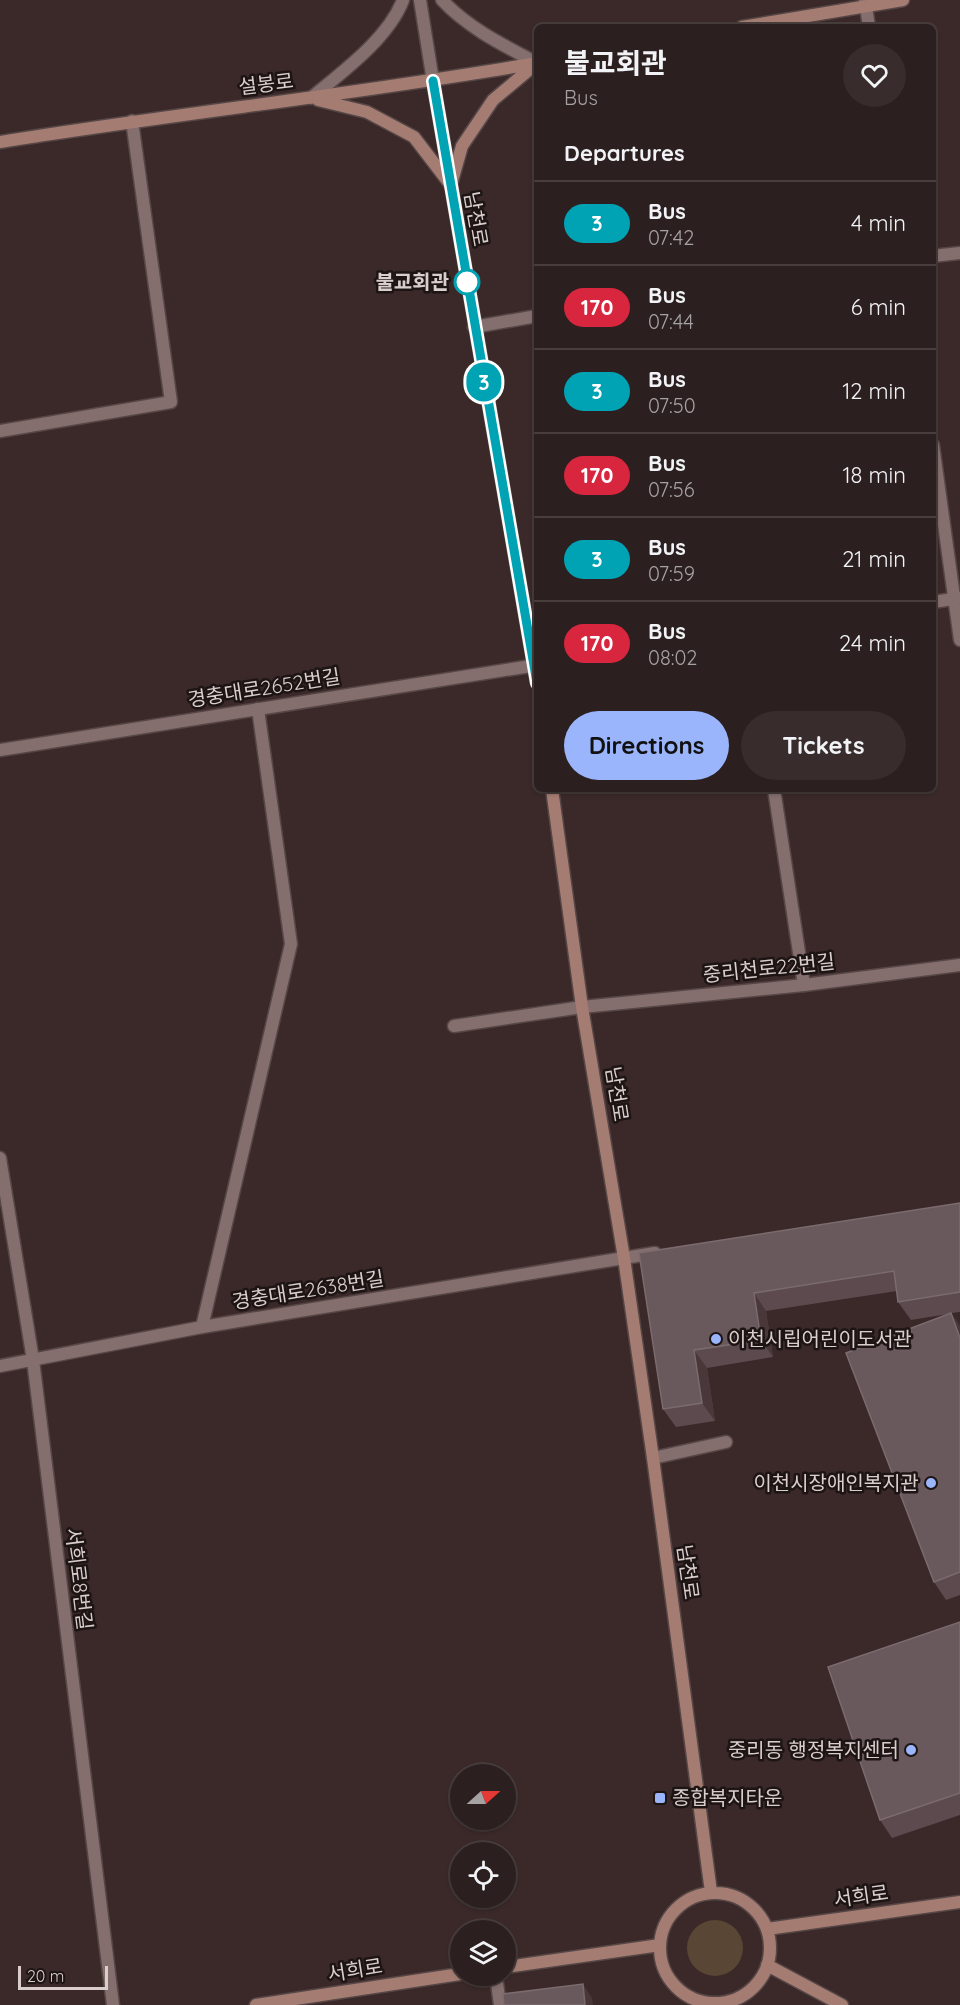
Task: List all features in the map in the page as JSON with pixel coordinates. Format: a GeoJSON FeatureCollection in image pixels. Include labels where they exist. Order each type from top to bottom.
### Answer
{"type":"FeatureCollection","features":[{"type":"Feature","properties":{"kind":"street"},"geometry":{"type":"LineString","coordinates":[[311,98],[370,48],[400,9],[403,0]]}},
{"type":"Feature","properties":{"kind":"street"},"geometry":{"type":"LineString","coordinates":[[420,0],[433,81]]}},
{"type":"Feature","properties":{"kind":"street"},"geometry":{"type":"LineString","coordinates":[[442,0],[454,13],[492,39],[534,61]]}},
{"type":"Feature","properties":{"kind":"street"},"geometry":{"type":"LineString","coordinates":[[757,24],[865,3],[903,0]]}},
{"type":"Feature","properties":{"kind":"street"},"geometry":{"type":"LineString","coordinates":[[865,3],[868,24]]}},
{"type":"Feature","properties":{"kind":"street","name":"설봉로"},"geometry":{"type":"LineString","coordinates":[[0,142],[132,121],[433,81],[534,64]]}},
{"type":"Feature","properties":{"kind":"street"},"geometry":{"type":"LineString","coordinates":[[450,185],[462,146],[493,100],[534,66]]}},
{"type":"Feature","properties":{"kind":"street","name":"남천로"},"geometry":{"type":"LineString","coordinates":[[433,81],[474,327],[534,654]]}},
{"type":"Feature","properties":{"kind":"street"},"geometry":{"type":"LineString","coordinates":[[311,98],[367,112],[414,137],[450,185]]}},
{"type":"Feature","properties":{"kind":"street"},"geometry":{"type":"LineString","coordinates":[[0,431],[171,402],[132,121]]}},
{"type":"Feature","properties":{"kind":"street"},"geometry":{"type":"LineString","coordinates":[[936,256],[960,253]]}},
{"type":"Feature","properties":{"kind":"street"},"geometry":{"type":"LineString","coordinates":[[474,327],[534,317]]}},
{"type":"Feature","properties":{"kind":"street"},"geometry":{"type":"LineString","coordinates":[[936,465],[957,598],[960,640]]}},
{"type":"Feature","properties":{"kind":"street"},"geometry":{"type":"LineString","coordinates":[[936,602],[957,598]]}},
{"type":"Feature","properties":{"kind":"street","name":"경충대로2652번길"},"geometry":{"type":"LineString","coordinates":[[0,750],[534,665]]}},
{"type":"Feature","properties":{"kind":"street"},"geometry":{"type":"LineString","coordinates":[[202,1327],[291,944],[258,709]]}},
{"type":"Feature","properties":{"kind":"street","name":"남천로"},"geometry":{"type":"LineString","coordinates":[[552,792],[582,1006],[624,1258],[653,1458],[711,1892]]}},
{"type":"Feature","properties":{"kind":"street"},"geometry":{"type":"LineString","coordinates":[[774,792],[804,985]]}},
{"type":"Feature","properties":{"kind":"street","name":"중리천로22번길"},"geometry":{"type":"LineString","coordinates":[[582,1006],[804,985],[960,966]]}},
{"type":"Feature","properties":{"kind":"street"},"geometry":{"type":"LineString","coordinates":[[454,1026],[582,1006]]}},
{"type":"Feature","properties":{"kind":"street","name":"서희로8번길"},"geometry":{"type":"LineString","coordinates":[[0,1158],[33,1360],[113,2005]]}},
{"type":"Feature","properties":{"kind":"street"},"geometry":{"type":"LineString","coordinates":[[624,1258],[670,1251]]}},
{"type":"Feature","properties":{"kind":"street","name":"경충대로2638번길"},"geometry":{"type":"LineString","coordinates":[[0,1366],[202,1327],[624,1258]]}},
{"type":"Feature","properties":{"kind":"street"},"geometry":{"type":"LineString","coordinates":[[653,1458],[726,1442]]}},
{"type":"Feature","properties":{"kind":"street"},"geometry":{"type":"LineString","coordinates":[[711,1892],[728,1893],[745,1900],[758,1913],[767,1929],[770,1946],[767,1965],[760,1980],[747,1993],[730,2003],[714,2004],[695,2000],[679,1991],[667,1977],[660,1959],[659,1940],[665,1922],[676,1907],[691,1897],[711,1892]]}},
{"type":"Feature","properties":{"kind":"street","name":"서희로"},"geometry":{"type":"LineString","coordinates":[[767,1929],[960,1902]]}},
{"type":"Feature","properties":{"kind":"street"},"geometry":{"type":"LineString","coordinates":[[516,1966],[660,1945]]}},
{"type":"Feature","properties":{"kind":"street"},"geometry":{"type":"LineString","coordinates":[[767,1965],[842,2005]]}},
{"type":"Feature","properties":{"kind":"street","name":"서희로"},"geometry":{"type":"LineString","coordinates":[[256,2005],[450,1976]]}},
{"type":"Feature","properties":{"kind":"street"},"geometry":{"type":"LineString","coordinates":[[497,1986],[500,2005]]}},
{"type":"Feature","properties":{"kind":"shaded area"},"geometry":{"type":"Polygon","coordinates":[[[710,1920],[720,1920],[735,1928],[741,1937],[743,1948],[741,1959],[735,1968],[720,1976],[710,1976],[699,1971],[692,1964],[687,1953],[687,1943],[692,1932],[699,1925],[710,1920]]]}},
{"type":"Feature","properties":{"kind":"building","name":"이천시립어린이도서관"},"geometry":{"type":"Polygon","coordinates":[[[960,1203],[960,1292],[898,1302],[894,1271],[754,1293],[761,1340],[694,1350],[702,1403],[663,1409],[639,1253],[960,1203]]]}},
{"type":"Feature","properties":{"kind":"building","name":"이천시장애인복지관"},"geometry":{"type":"Polygon","coordinates":[[[951,1313],[960,1338],[960,1572],[934,1582],[846,1353],[951,1313]]]}},
{"type":"Feature","properties":{"kind":"building","name":"중리동 행정복지센터"},"geometry":{"type":"Polygon","coordinates":[[[960,1622],[960,1793],[880,1820],[828,1667],[960,1622]]]}},
{"type":"Feature","properties":{"kind":"building"},"geometry":{"type":"Polygon","coordinates":[[[583,1984],[585,2005],[504,2005],[503,1994],[583,1984]]]}},
{"type":"Feature","properties":{"kind":"bus line","name":"3"},"geometry":{"type":"LineString","coordinates":[[433,81],[474,327],[534,660]]}},
{"type":"Feature","properties":{"kind":"place","name":"불교회관"},"geometry":{"type":"Point","coordinates":[467,282]}},
{"type":"Feature","properties":{"kind":"place","name":"이천시립어린이도서관"},"geometry":{"type":"Point","coordinates":[716,1339]}},
{"type":"Feature","properties":{"kind":"place","name":"이천시장애인복지관"},"geometry":{"type":"Point","coordinates":[931,1483]}},
{"type":"Feature","properties":{"kind":"place","name":"중리동 행정복지센터"},"geometry":{"type":"Point","coordinates":[911,1750]}},
{"type":"Feature","properties":{"kind":"place","name":"종합복지타운"},"geometry":{"type":"Point","coordinates":[660,1798]}}]}
